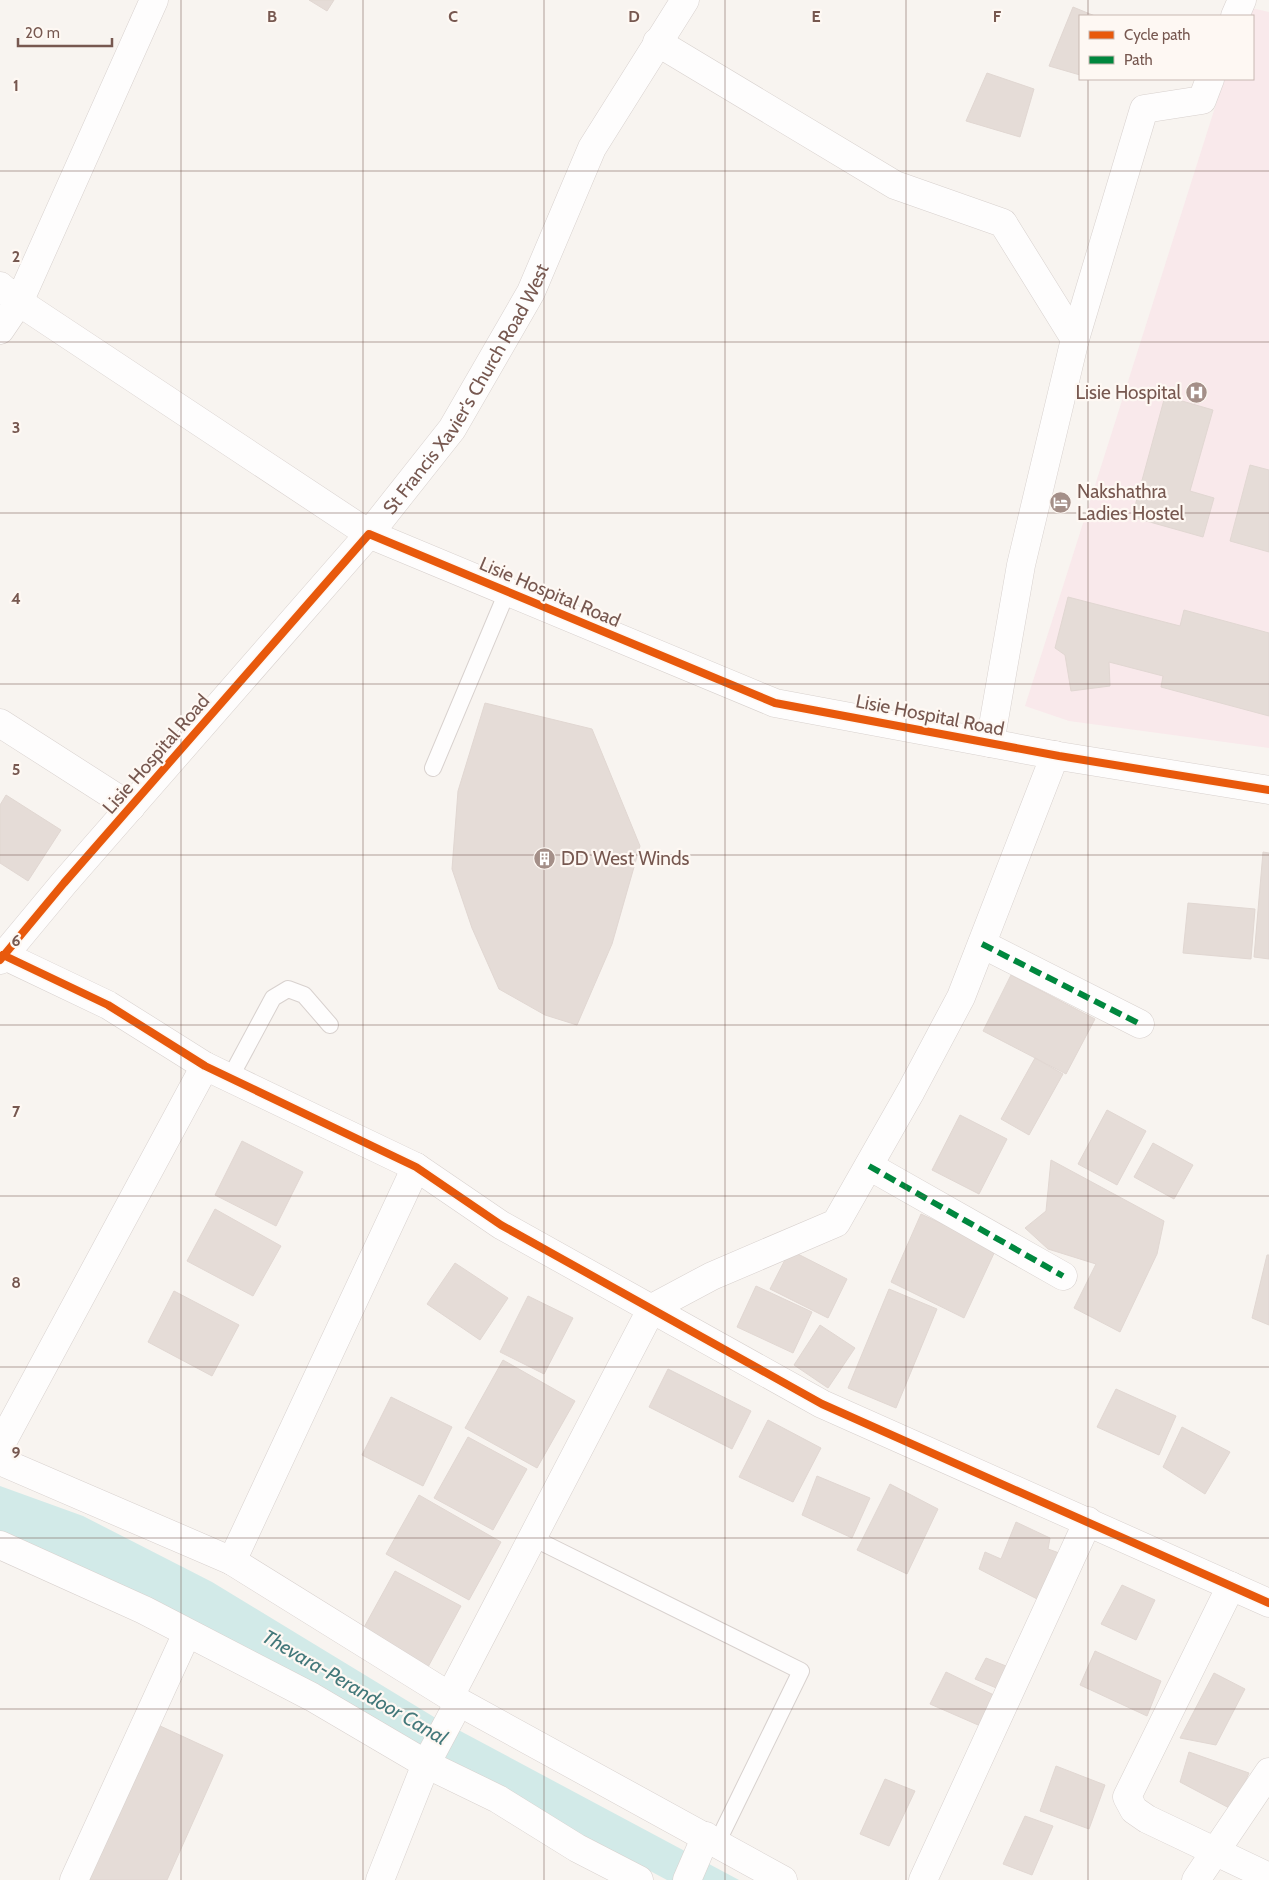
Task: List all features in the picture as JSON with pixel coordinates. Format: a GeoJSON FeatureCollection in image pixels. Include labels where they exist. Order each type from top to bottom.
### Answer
{"type":"FeatureCollection","features":[{"type":"Feature","properties":{"kind":"street"},"geometry":{"type":"LineString","coordinates":[[0,330],[10,294],[154,0]]}},
{"type":"Feature","properties":{"kind":"street","name":"St Francis Xavier's Church Road West"},"geometry":{"type":"LineString","coordinates":[[10,294],[369,534],[457,420],[532,292],[592,148],[685,0]]}},
{"type":"Feature","properties":{"kind":"street"},"geometry":{"type":"LineString","coordinates":[[1235,15],[1242,0]]}},
{"type":"Feature","properties":{"kind":"street"},"geometry":{"type":"LineString","coordinates":[[657,42],[895,185],[1003,223],[1075,339]]}},
{"type":"Feature","properties":{"kind":"street"},"geometry":{"type":"LineString","coordinates":[[990,743],[1021,565],[1075,339],[1144,109],[1202,100],[1210,80]]}},
{"type":"Feature","properties":{"kind":"street","name":"Lisie Hospital Road"},"geometry":{"type":"LineString","coordinates":[[2,957],[369,534],[775,703],[1055,755],[1269,790]]}},
{"type":"Feature","properties":{"kind":"street"},"geometry":{"type":"LineString","coordinates":[[0,723],[131,807]]}},
{"type":"Feature","properties":{"kind":"street"},"geometry":{"type":"LineString","coordinates":[[380,1880],[426,1764],[531,1537],[652,1308],[712,1276],[836,1223],[961,997],[1055,755]]}},
{"type":"Feature","properties":{"kind":"street"},"geometry":{"type":"LineString","coordinates":[[982,944],[1140,1024]]}},
{"type":"Feature","properties":{"kind":"street"},"geometry":{"type":"LineString","coordinates":[[2,957],[108,1005],[205,1066],[416,1167],[501,1226],[652,1308],[822,1404],[1269,1603]]}},
{"type":"Feature","properties":{"kind":"street"},"geometry":{"type":"LineString","coordinates":[[0,1446],[205,1066]]}},
{"type":"Feature","properties":{"kind":"street"},"geometry":{"type":"LineString","coordinates":[[869,1166],[1063,1276]]}},
{"type":"Feature","properties":{"kind":"street"},"geometry":{"type":"LineString","coordinates":[[232,1561],[416,1167]]}},
{"type":"Feature","properties":{"kind":"street"},"geometry":{"type":"LineString","coordinates":[[0,1461],[232,1561],[453,1706],[708,1844],[783,1880]]}},
{"type":"Feature","properties":{"kind":"street"},"geometry":{"type":"LineString","coordinates":[[923,1880],[1088,1521]]}},
{"type":"Feature","properties":{"kind":"street"},"geometry":{"type":"LineString","coordinates":[[0,1545],[97,1588],[312,1697],[426,1764],[498,1799],[577,1848],[639,1880]]}},
{"type":"Feature","properties":{"kind":"street"},"geometry":{"type":"LineString","coordinates":[[1231,1586],[1126,1797],[1134,1810],[1147,1819],[1269,1877]]}},
{"type":"Feature","properties":{"kind":"street"},"geometry":{"type":"LineString","coordinates":[[74,1880],[187,1633]]}},
{"type":"Feature","properties":{"kind":"street"},"geometry":{"type":"LineString","coordinates":[[1196,1880],[1269,1772]]}},
{"type":"Feature","properties":{"kind":"street"},"geometry":{"type":"LineString","coordinates":[[687,1880],[708,1844]]}},
{"type":"Feature","properties":{"kind":"lane"},"geometry":{"type":"LineString","coordinates":[[433,768],[507,592]]}},
{"type":"Feature","properties":{"kind":"lane"},"geometry":{"type":"LineString","coordinates":[[230,1078],[273,998],[288,990],[304,995],[330,1025]]}},
{"type":"Feature","properties":{"kind":"lane"},"geometry":{"type":"LineString","coordinates":[[531,1537],[801,1671],[708,1844]]}},
{"type":"Feature","properties":{"kind":"shaded area","name":"Lisie Hospital"},"geometry":{"type":"Polygon","coordinates":[[[1247,7],[1269,12],[1269,748],[1069,721],[1025,706],[1224,80],[1254,80],[1254,15],[1244,15],[1247,7]]]}},
{"type":"Feature","properties":{"kind":"water","name":"Thevara-Perandoor Canal"},"geometry":{"type":"Polygon","coordinates":[[[0,1486],[83,1516],[212,1582],[434,1717],[739,1880],[667,1880],[532,1808],[0,1538],[0,1486]]]}},
{"type":"Feature","properties":{"kind":"building"},"geometry":{"type":"Polygon","coordinates":[[[309,0],[334,0],[327,11],[309,0]]]}},
{"type":"Feature","properties":{"kind":"building"},"geometry":{"type":"Polygon","coordinates":[[[1073,7],[1093,15],[1079,15],[1079,75],[1049,66],[1073,7]]]}},
{"type":"Feature","properties":{"kind":"building"},"geometry":{"type":"Polygon","coordinates":[[[987,73],[1034,89],[1020,137],[966,121],[987,73]]]}},
{"type":"Feature","properties":{"kind":"building"},"geometry":{"type":"Polygon","coordinates":[[[1165,396],[1213,410],[1190,491],[1214,498],[1203,537],[1132,517],[1165,396]]]}},
{"type":"Feature","properties":{"kind":"building"},"geometry":{"type":"Polygon","coordinates":[[[1250,465],[1269,470],[1269,552],[1230,541],[1250,465]]]}},
{"type":"Feature","properties":{"kind":"building"},"geometry":{"type":"Polygon","coordinates":[[[1068,597],[1180,626],[1184,610],[1269,633],[1269,716],[1161,687],[1163,676],[1109,662],[1110,686],[1071,691],[1065,655],[1055,648],[1068,597]]]}},
{"type":"Feature","properties":{"kind":"building","name":"DD West Winds"},"geometry":{"type":"Polygon","coordinates":[[[485,703],[592,729],[640,846],[612,944],[577,1025],[545,1015],[499,989],[472,928],[452,869],[458,791],[485,703]]]}},
{"type":"Feature","properties":{"kind":"building"},"geometry":{"type":"Polygon","coordinates":[[[6,795],[61,830],[28,881],[0,863],[0,805],[6,795]]]}},
{"type":"Feature","properties":{"kind":"building"},"geometry":{"type":"Polygon","coordinates":[[[1263,852],[1269,853],[1269,959],[1254,957],[1263,852]]]}},
{"type":"Feature","properties":{"kind":"building"},"geometry":{"type":"Polygon","coordinates":[[[1188,903],[1255,909],[1251,959],[1183,953],[1188,903]]]}},
{"type":"Feature","properties":{"kind":"building"},"geometry":{"type":"Polygon","coordinates":[[[1011,975],[1095,1019],[1066,1074],[983,1031],[1011,975]]]}},
{"type":"Feature","properties":{"kind":"building"},"geometry":{"type":"Polygon","coordinates":[[[1035,1058],[1063,1074],[1029,1135],[1001,1119],[1035,1058]]]}},
{"type":"Feature","properties":{"kind":"building"},"geometry":{"type":"Polygon","coordinates":[[[1107,1110],[1146,1131],[1117,1185],[1078,1164],[1107,1110]]]}},
{"type":"Feature","properties":{"kind":"building"},"geometry":{"type":"Polygon","coordinates":[[[960,1115],[1007,1139],[979,1194],[932,1170],[960,1115]]]}},
{"type":"Feature","properties":{"kind":"building"},"geometry":{"type":"Polygon","coordinates":[[[242,1141],[303,1172],[276,1226],[215,1195],[242,1141]]]}},
{"type":"Feature","properties":{"kind":"building"},"geometry":{"type":"Polygon","coordinates":[[[1153,1143],[1193,1165],[1174,1199],[1134,1177],[1153,1143]]]}},
{"type":"Feature","properties":{"kind":"building"},"geometry":{"type":"Polygon","coordinates":[[[1051,1160],[1164,1221],[1157,1254],[1120,1332],[1074,1308],[1096,1264],[1048,1249],[1025,1228],[1046,1211],[1051,1160]]]}},
{"type":"Feature","properties":{"kind":"building"},"geometry":{"type":"Polygon","coordinates":[[[215,1209],[281,1246],[253,1296],[187,1261],[215,1209]]]}},
{"type":"Feature","properties":{"kind":"building"},"geometry":{"type":"Polygon","coordinates":[[[921,1214],[996,1249],[964,1318],[891,1282],[921,1214]]]}},
{"type":"Feature","properties":{"kind":"building"},"geometry":{"type":"Polygon","coordinates":[[[790,1250],[847,1279],[828,1318],[770,1289],[790,1250]]]}},
{"type":"Feature","properties":{"kind":"building"},"geometry":{"type":"Polygon","coordinates":[[[1267,1255],[1269,1255],[1269,1325],[1252,1318],[1267,1255]]]}},
{"type":"Feature","properties":{"kind":"building"},"geometry":{"type":"Polygon","coordinates":[[[455,1263],[508,1298],[480,1340],[427,1304],[455,1263]]]}},
{"type":"Feature","properties":{"kind":"building"},"geometry":{"type":"Polygon","coordinates":[[[756,1286],[812,1312],[793,1353],[737,1327],[756,1286]]]}},
{"type":"Feature","properties":{"kind":"building"},"geometry":{"type":"Polygon","coordinates":[[[889,1289],[937,1309],[896,1408],[848,1388],[889,1289]]]}},
{"type":"Feature","properties":{"kind":"building"},"geometry":{"type":"Polygon","coordinates":[[[174,1291],[239,1325],[212,1376],[148,1342],[174,1291]]]}},
{"type":"Feature","properties":{"kind":"building"},"geometry":{"type":"Polygon","coordinates":[[[528,1296],[573,1318],[544,1374],[500,1352],[528,1296]]]}},
{"type":"Feature","properties":{"kind":"building"},"geometry":{"type":"Polygon","coordinates":[[[820,1325],[855,1348],[828,1388],[794,1365],[820,1325]]]}},
{"type":"Feature","properties":{"kind":"building"},"geometry":{"type":"Polygon","coordinates":[[[503,1360],[575,1401],[537,1468],[465,1428],[503,1360]]]}},
{"type":"Feature","properties":{"kind":"building"},"geometry":{"type":"Polygon","coordinates":[[[668,1369],[751,1411],[732,1449],[649,1407],[668,1369]]]}},
{"type":"Feature","properties":{"kind":"building"},"geometry":{"type":"Polygon","coordinates":[[[1116,1389],[1176,1416],[1159,1455],[1097,1427],[1116,1389]]]}},
{"type":"Feature","properties":{"kind":"building"},"geometry":{"type":"Polygon","coordinates":[[[391,1397],[452,1427],[423,1486],[362,1455],[391,1397]]]}},
{"type":"Feature","properties":{"kind":"building"},"geometry":{"type":"Polygon","coordinates":[[[768,1420],[821,1448],[793,1502],[739,1477],[768,1420]]]}},
{"type":"Feature","properties":{"kind":"building"},"geometry":{"type":"Polygon","coordinates":[[[1182,1427],[1230,1452],[1205,1494],[1163,1467],[1182,1427]]]}},
{"type":"Feature","properties":{"kind":"building"},"geometry":{"type":"Polygon","coordinates":[[[468,1437],[527,1469],[493,1530],[434,1498],[468,1437]]]}},
{"type":"Feature","properties":{"kind":"building"},"geometry":{"type":"Polygon","coordinates":[[[817,1476],[870,1498],[852,1538],[802,1515],[817,1476]]]}},
{"type":"Feature","properties":{"kind":"building"},"geometry":{"type":"Polygon","coordinates":[[[890,1484],[938,1509],[907,1574],[857,1550],[890,1484]]]}},
{"type":"Feature","properties":{"kind":"building"},"geometry":{"type":"Polygon","coordinates":[[[419,1495],[501,1542],[469,1600],[386,1554],[419,1495]]]}},
{"type":"Feature","properties":{"kind":"building"},"geometry":{"type":"Polygon","coordinates":[[[1016,1522],[1050,1538],[1048,1549],[1062,1554],[1041,1601],[979,1569],[985,1552],[1001,1559],[1016,1522]]]}},
{"type":"Feature","properties":{"kind":"building"},"geometry":{"type":"Polygon","coordinates":[[[395,1571],[461,1606],[428,1667],[362,1631],[395,1571]]]}},
{"type":"Feature","properties":{"kind":"building"},"geometry":{"type":"Polygon","coordinates":[[[1122,1585],[1155,1600],[1136,1640],[1101,1624],[1122,1585]]]}},
{"type":"Feature","properties":{"kind":"building"},"geometry":{"type":"Polygon","coordinates":[[[1095,1651],[1161,1681],[1147,1716],[1080,1685],[1095,1651]]]}},
{"type":"Feature","properties":{"kind":"building"},"geometry":{"type":"Polygon","coordinates":[[[986,1658],[1011,1668],[1001,1690],[975,1679],[986,1658]]]}},
{"type":"Feature","properties":{"kind":"building"},"geometry":{"type":"Polygon","coordinates":[[[946,1672],[998,1697],[985,1728],[930,1704],[946,1672]]]}},
{"type":"Feature","properties":{"kind":"building"},"geometry":{"type":"Polygon","coordinates":[[[1214,1673],[1245,1689],[1216,1745],[1180,1738],[1214,1673]]]}},
{"type":"Feature","properties":{"kind":"building"},"geometry":{"type":"Polygon","coordinates":[[[158,1725],[223,1755],[167,1880],[88,1880],[158,1725]]]}},
{"type":"Feature","properties":{"kind":"building"},"geometry":{"type":"Polygon","coordinates":[[[1189,1752],[1249,1773],[1233,1810],[1180,1782],[1189,1752]]]}},
{"type":"Feature","properties":{"kind":"building"},"geometry":{"type":"Polygon","coordinates":[[[1056,1766],[1105,1785],[1089,1829],[1040,1811],[1056,1766]]]}},
{"type":"Feature","properties":{"kind":"building"},"geometry":{"type":"Polygon","coordinates":[[[885,1779],[915,1791],[889,1846],[860,1834],[885,1779]]]}},
{"type":"Feature","properties":{"kind":"building"},"geometry":{"type":"Polygon","coordinates":[[[1025,1816],[1053,1826],[1032,1875],[1003,1864],[1025,1816]]]}},
{"type":"Feature","properties":{"kind":"marked path"},"geometry":{"type":"LineString","coordinates":[[982,944],[1140,1024]]}},
{"type":"Feature","properties":{"kind":"marked path"},"geometry":{"type":"LineString","coordinates":[[869,1166],[1063,1276]]}},
{"type":"Feature","properties":{"kind":"cycle path"},"geometry":{"type":"LineString","coordinates":[[0,960],[64,883],[369,534],[775,703],[1059,756],[1269,790]]}},
{"type":"Feature","properties":{"kind":"cycle path"},"geometry":{"type":"LineString","coordinates":[[3,955],[108,1005],[205,1066],[416,1167],[501,1225],[822,1404],[1269,1603]]}},
{"type":"Feature","properties":{"kind":"place","name":"Lisie Hospital"},"geometry":{"type":"Point","coordinates":[1197,392]}},
{"type":"Feature","properties":{"kind":"place","name":"Nakshathra Ladies Hostel"},"geometry":{"type":"Point","coordinates":[1061,502]}},
{"type":"Feature","properties":{"kind":"place","name":"DD West Winds"},"geometry":{"type":"Point","coordinates":[545,858]}}]}
